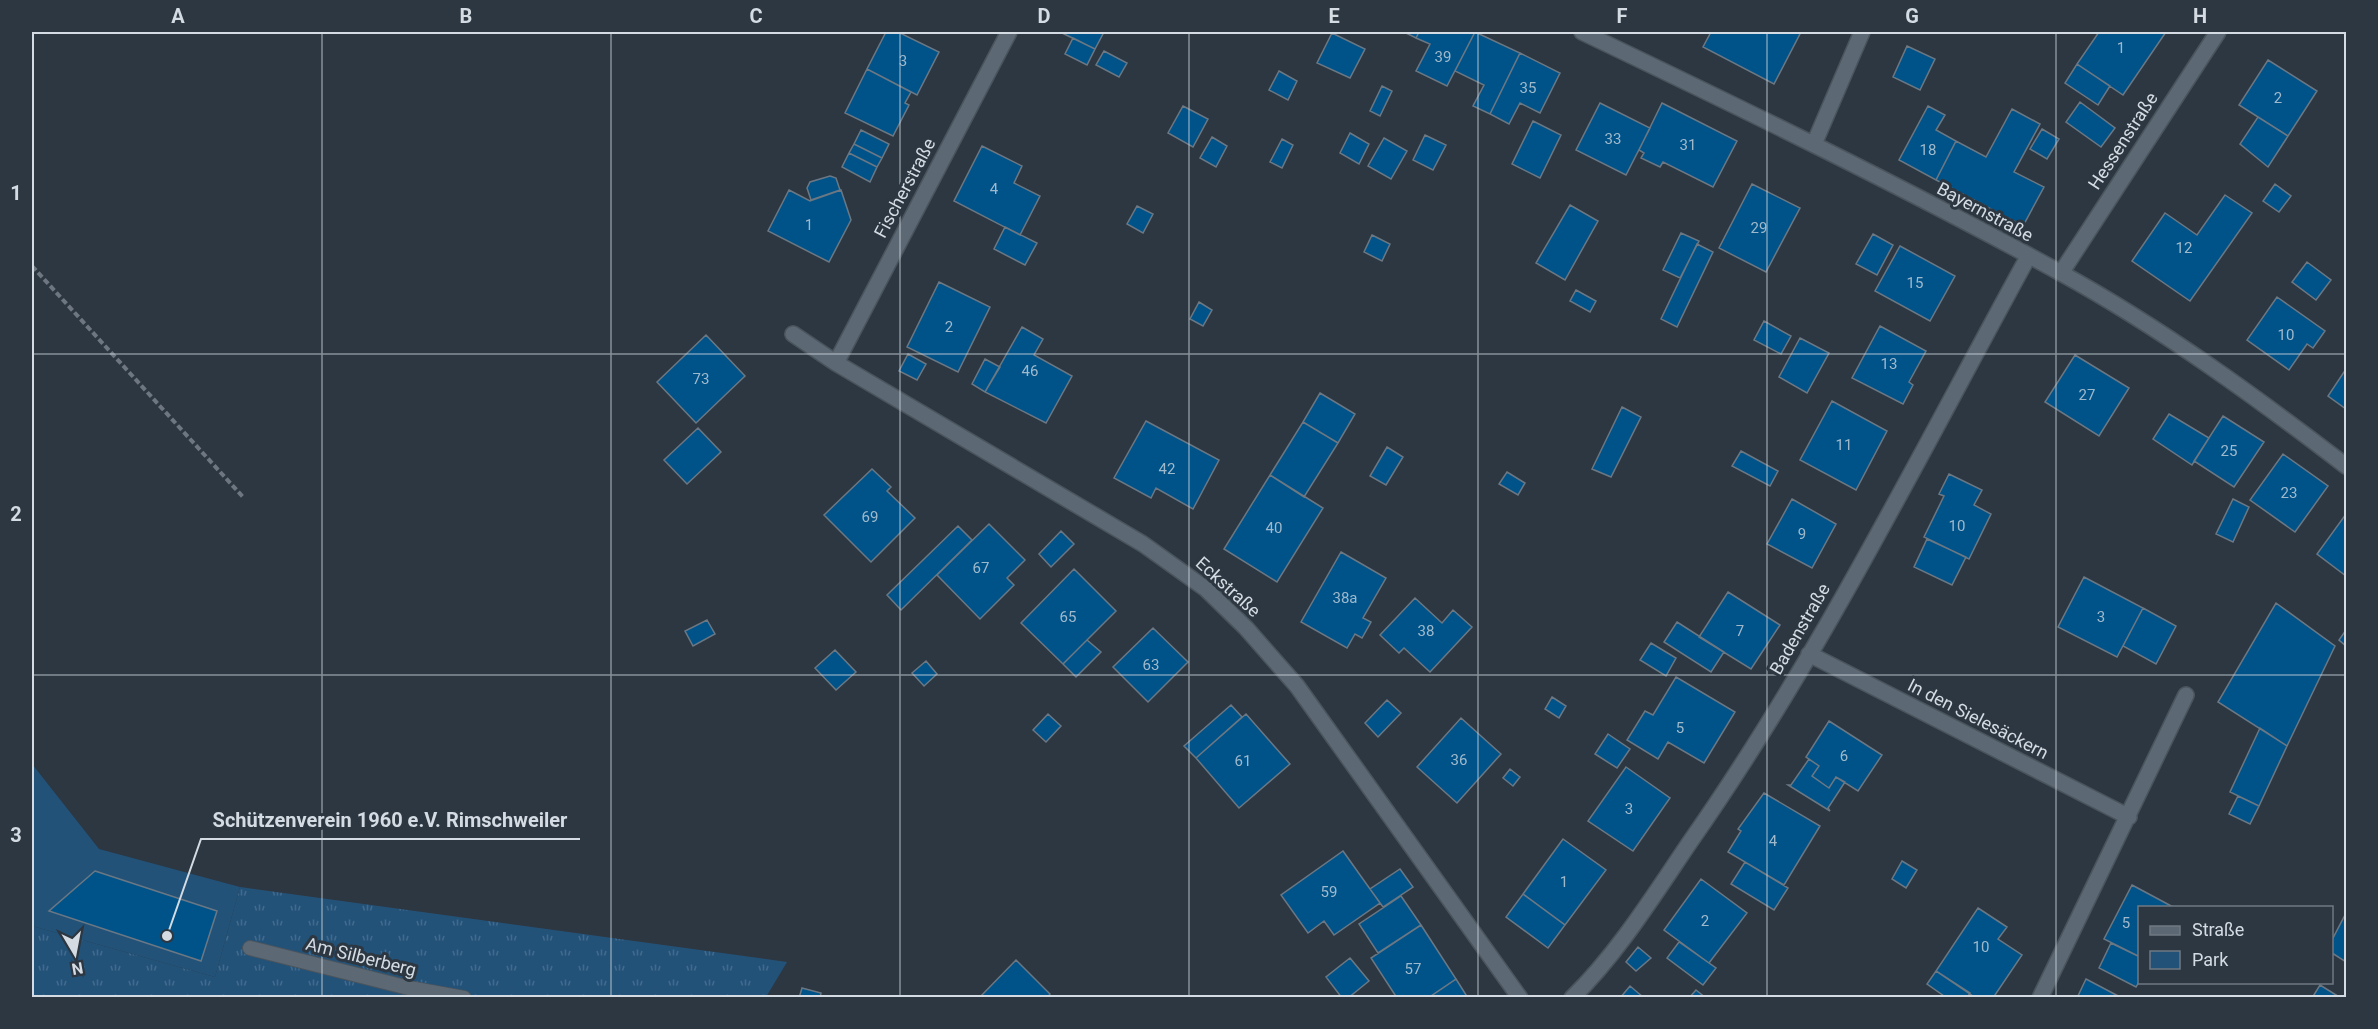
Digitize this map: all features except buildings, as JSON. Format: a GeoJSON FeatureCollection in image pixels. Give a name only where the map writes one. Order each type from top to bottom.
{"type":"FeatureCollection","features":[{"type":"Feature","properties":{"kind":"street","name":"Fischerstraße"},"geometry":{"type":"LineString","coordinates":[[836,363],[1009,32]]}},
{"type":"Feature","properties":{"kind":"street","name":"Bayernstraße"},"geometry":{"type":"LineString","coordinates":[[1582,32],[1814,144],[2061,273],[2194,354],[2346,466]]}},
{"type":"Feature","properties":{"kind":"street"},"geometry":{"type":"LineString","coordinates":[[1814,144],[1862,32]]}},
{"type":"Feature","properties":{"kind":"street","name":"Hessenstraße"},"geometry":{"type":"LineString","coordinates":[[2061,273],[2218,32]]}},
{"type":"Feature","properties":{"kind":"street","name":"Badenstraße"},"geometry":{"type":"LineString","coordinates":[[1572,998],[1587,983],[1657,890],[1737,775],[1809,654],[2028,257]]}},
{"type":"Feature","properties":{"kind":"street","name":"Eckstraße"},"geometry":{"type":"LineString","coordinates":[[793,334],[836,363],[1143,544],[1206,589],[1246,628],[1297,686],[1520,998]]}},
{"type":"Feature","properties":{"kind":"street","name":"In den Sielesäckern"},"geometry":{"type":"LineString","coordinates":[[1809,654],[2129,817]]}},
{"type":"Feature","properties":{"kind":"street"},"geometry":{"type":"LineString","coordinates":[[2040,998],[2186,695]]}},
{"type":"Feature","properties":{"kind":"lane","name":"Am Silberberg"},"geometry":{"type":"LineString","coordinates":[[250,948],[409,988],[464,998]]}},
{"type":"Feature","properties":{"kind":"path"},"geometry":{"type":"LineString","coordinates":[[32,266],[243,497]]}},
{"type":"Feature","properties":{"kind":"green space"},"geometry":{"type":"Polygon","coordinates":[[[32,764],[99,849],[240,887],[215,977],[32,926],[32,764]]]}},
{"type":"Feature","properties":{"kind":"green space"},"geometry":{"type":"Polygon","coordinates":[[[240,887],[787,962],[766,997],[32,998],[32,926],[215,977],[240,887]]]}},
{"type":"Feature","properties":{"kind":"place","name":"Schützenverein 1960 e.V. Rimschweiler"},"geometry":{"type":"Point","coordinates":[167,936]}}]}
